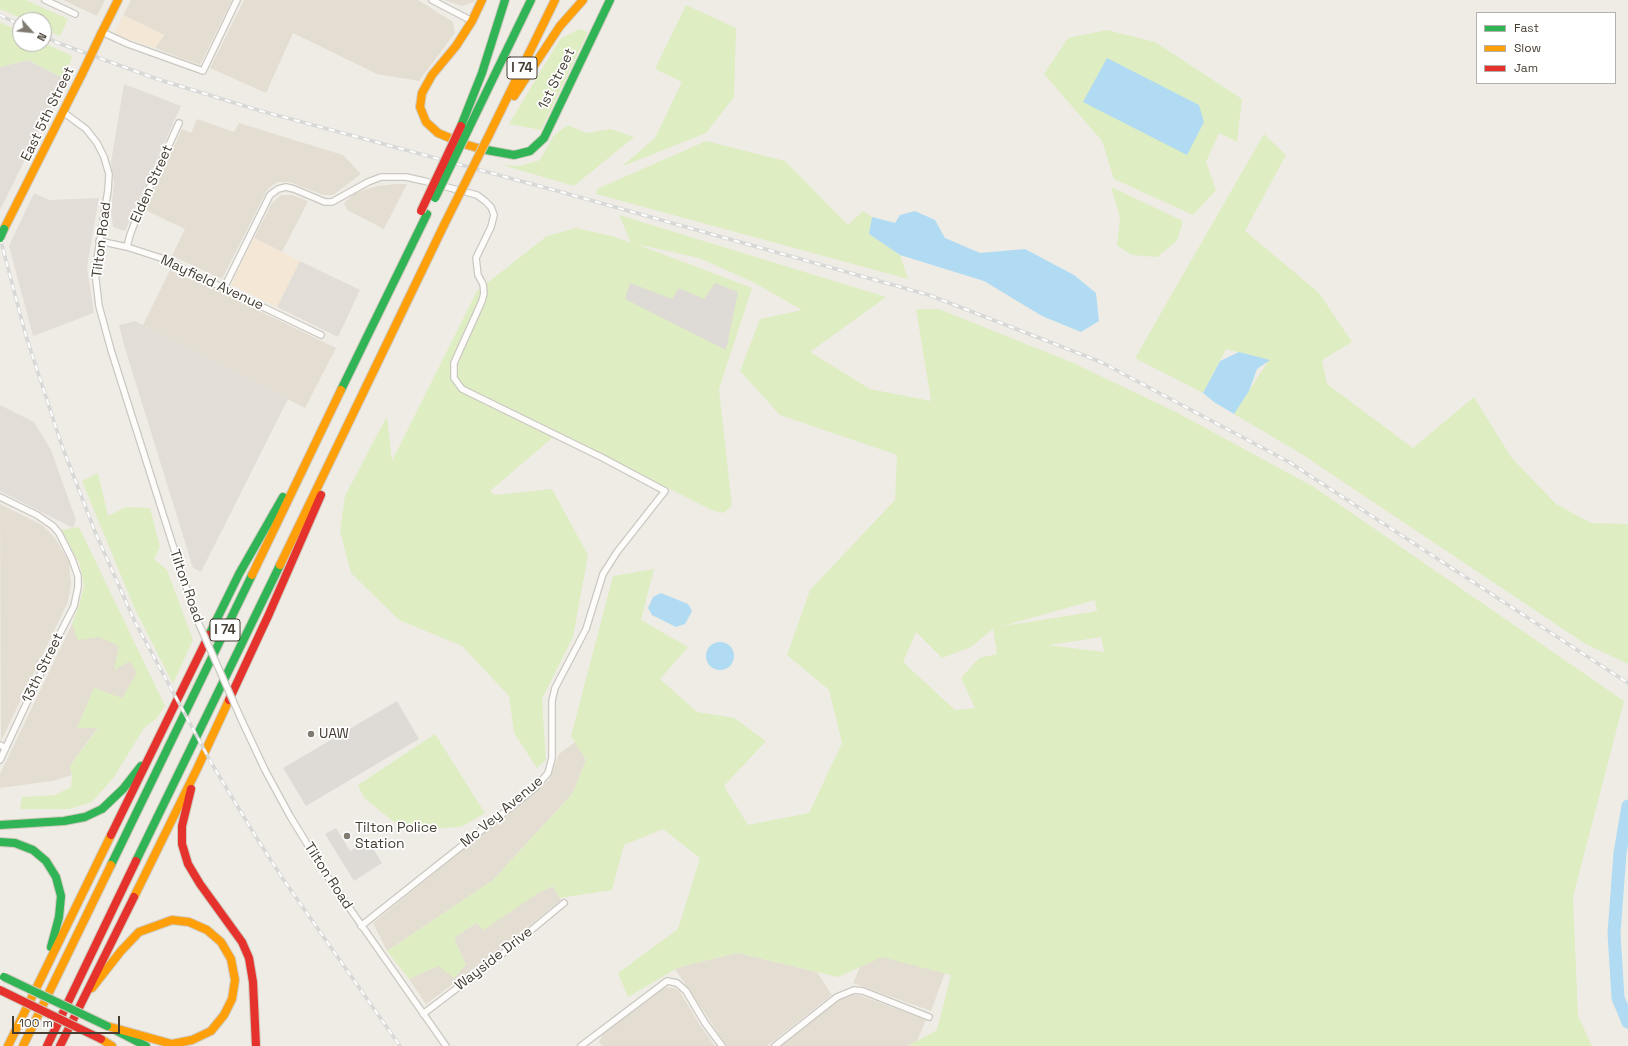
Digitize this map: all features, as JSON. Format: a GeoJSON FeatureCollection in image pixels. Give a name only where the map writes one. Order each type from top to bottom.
{"type":"FeatureCollection","features":[{"type":"Feature","properties":{"kind":"main road","name":"East 5th Street"},"geometry":{"type":"LineString","coordinates":[[0,238],[55,130],[118,0]]}},
{"type":"Feature","properties":{"kind":"main road"},"geometry":{"type":"LineString","coordinates":[[472,21],[482,0]]}},
{"type":"Feature","properties":{"kind":"main road"},"geometry":{"type":"LineString","coordinates":[[464,128],[506,0]]}},
{"type":"Feature","properties":{"kind":"main road","name":"I 74"},"geometry":{"type":"LineString","coordinates":[[23,1046],[381,306],[464,128],[531,0]]}},
{"type":"Feature","properties":{"kind":"main road","name":"I 74"},"geometry":{"type":"LineString","coordinates":[[48,1046],[444,225],[555,0]]}},
{"type":"Feature","properties":{"kind":"main road"},"geometry":{"type":"LineString","coordinates":[[496,122],[525,81],[560,26],[583,0]]}},
{"type":"Feature","properties":{"kind":"main road","name":"1st Street"},"geometry":{"type":"LineString","coordinates":[[472,21],[456,46],[432,75],[422,92],[420,107],[426,122],[438,133],[464,144],[489,151],[514,155],[530,151],[544,138],[610,0]]}},
{"type":"Feature","properties":{"kind":"main road"},"geometry":{"type":"LineString","coordinates":[[62,1046],[80,1003],[196,769],[269,614],[378,363]]}},
{"type":"Feature","properties":{"kind":"main road"},"geometry":{"type":"LineString","coordinates":[[8,1046],[239,574],[314,445]]}},
{"type":"Feature","properties":{"kind":"main road"},"geometry":{"type":"LineString","coordinates":[[0,825],[64,821],[85,817],[102,809],[123,789],[144,762],[160,736]]}},
{"type":"Feature","properties":{"kind":"main road"},"geometry":{"type":"LineString","coordinates":[[196,769],[182,826],[182,844],[188,864],[200,884],[242,942],[249,958],[253,982],[256,1046]]}},
{"type":"Feature","properties":{"kind":"main road"},"geometry":{"type":"LineString","coordinates":[[0,842],[15,843],[33,850],[46,861],[56,877],[61,896],[59,918],[45,969]]}},
{"type":"Feature","properties":{"kind":"main road"},"geometry":{"type":"LineString","coordinates":[[80,1003],[121,951],[139,932],[172,920],[189,922],[207,930],[221,942],[231,960],[235,980],[232,1000],[224,1015],[212,1031],[192,1040],[172,1044],[107,1026]]}},
{"type":"Feature","properties":{"kind":"main road"},"geometry":{"type":"LineString","coordinates":[[2,976],[146,1046]]}},
{"type":"Feature","properties":{"kind":"main road"},"geometry":{"type":"LineString","coordinates":[[0,990],[101,1039],[119,1046]]}},
{"type":"Feature","properties":{"kind":"main road"},"geometry":{"type":"LineString","coordinates":[[2,1046],[20,1020]]}},
{"type":"Feature","properties":{"kind":"main road"},"geometry":{"type":"LineString","coordinates":[[101,1039],[112,1046]]}},
{"type":"Feature","properties":{"kind":"street"},"geometry":{"type":"LineString","coordinates":[[45,0],[75,14]]}},
{"type":"Feature","properties":{"kind":"street"},"geometry":{"type":"LineString","coordinates":[[102,33],[203,71],[237,0]]}},
{"type":"Feature","properties":{"kind":"street"},"geometry":{"type":"LineString","coordinates":[[432,0],[472,21]]}},
{"type":"Feature","properties":{"kind":"street","name":"Tilton Road"},"geometry":{"type":"LineString","coordinates":[[63,112],[86,129],[97,143],[104,157],[109,174],[108,190],[95,272],[99,306],[111,350],[195,615],[265,770],[290,816],[361,926],[446,1046]]}},
{"type":"Feature","properties":{"kind":"street","name":"Elden Street"},"geometry":{"type":"LineString","coordinates":[[127,247],[142,204],[179,123]]}},
{"type":"Feature","properties":{"kind":"street","name":"Mc Vey Avenue"},"geometry":{"type":"LineString","coordinates":[[224,288],[270,195],[278,189],[286,187],[325,202],[332,202],[339,199],[354,188],[381,177],[406,178],[424,181],[477,195],[491,207],[494,215],[491,227],[476,258],[476,266],[483,284],[484,293],[482,301],[454,363],[454,378],[462,390],[601,457],[665,491],[617,552],[603,574],[586,629],[555,688],[552,701],[552,758],[548,772],[536,787],[361,926]]}},
{"type":"Feature","properties":{"kind":"street","name":"Mayfield Avenue"},"geometry":{"type":"LineString","coordinates":[[99,241],[127,247],[161,258],[321,335]]}},
{"type":"Feature","properties":{"kind":"street","name":"13th Street"},"geometry":{"type":"LineString","coordinates":[[0,497],[37,515],[53,526],[59,533],[72,559],[78,576],[78,587],[74,606],[3,747],[0,760]]}},
{"type":"Feature","properties":{"kind":"street","name":"Wayside Drive"},"geometry":{"type":"LineString","coordinates":[[423,1014],[506,951],[564,904]]}},
{"type":"Feature","properties":{"kind":"street"},"geometry":{"type":"LineString","coordinates":[[581,1046],[667,981],[677,984],[686,991],[705,1023],[722,1046]]}},
{"type":"Feature","properties":{"kind":"street"},"geometry":{"type":"LineString","coordinates":[[775,1046],[837,997],[850,991],[863,991],[929,1017]]}},
{"type":"Feature","properties":{"kind":"shaded area"},"geometry":{"type":"Polygon","coordinates":[[[63,0],[105,0],[97,16],[63,0]]]}},
{"type":"Feature","properties":{"kind":"shaded area"},"geometry":{"type":"Polygon","coordinates":[[[131,0],[232,0],[200,65],[155,48],[164,35],[123,15],[131,0]]]}},
{"type":"Feature","properties":{"kind":"shaded area"},"geometry":{"type":"Polygon","coordinates":[[[244,0],[418,0],[453,22],[455,33],[419,81],[377,74],[293,33],[266,93],[210,68],[244,0]]]}},
{"type":"Feature","properties":{"kind":"shaded area"},"geometry":{"type":"Polygon","coordinates":[[[444,0],[475,0],[474,2],[462,6],[444,0]]]}},
{"type":"Feature","properties":{"kind":"shaded area"},"geometry":{"type":"Polygon","coordinates":[[[123,15],[164,35],[155,48],[114,34],[123,15]]]}},
{"type":"Feature","properties":{"kind":"shaded area"},"geometry":{"type":"Polygon","coordinates":[[[28,60],[65,79],[0,210],[0,67],[28,60]]]}},
{"type":"Feature","properties":{"kind":"shaded area"},"geometry":{"type":"Polygon","coordinates":[[[124,84],[181,106],[125,231],[113,227],[111,211],[114,183],[111,162],[124,84]]]}},
{"type":"Feature","properties":{"kind":"shaded area"},"geometry":{"type":"Polygon","coordinates":[[[197,119],[234,132],[239,123],[343,155],[361,174],[333,195],[323,195],[290,182],[277,182],[267,190],[222,279],[172,256],[185,229],[145,210],[182,129],[191,133],[197,119]]]}},
{"type":"Feature","properties":{"kind":"shaded area"},"geometry":{"type":"Polygon","coordinates":[[[407,184],[384,229],[347,210],[344,203],[355,193],[377,186],[407,184]]]}},
{"type":"Feature","properties":{"kind":"shaded area"},"geometry":{"type":"Polygon","coordinates":[[[34,193],[49,200],[99,198],[87,267],[94,313],[33,336],[9,246],[34,193]]]}},
{"type":"Feature","properties":{"kind":"shaded area"},"geometry":{"type":"Polygon","coordinates":[[[281,195],[292,195],[308,201],[282,252],[254,238],[272,203],[281,195]]]}},
{"type":"Feature","properties":{"kind":"shaded area"},"geometry":{"type":"Polygon","coordinates":[[[254,238],[300,261],[277,307],[231,285],[254,238]]]}},
{"type":"Feature","properties":{"kind":"shaded area"},"geometry":{"type":"Polygon","coordinates":[[[300,261],[360,290],[338,337],[277,307],[300,261]]]}},
{"type":"Feature","properties":{"kind":"shaded area"},"geometry":{"type":"Polygon","coordinates":[[[171,268],[336,348],[305,408],[143,325],[171,268]]]}},
{"type":"Feature","properties":{"kind":"shaded area"},"geometry":{"type":"Polygon","coordinates":[[[630,283],[672,299],[679,288],[704,299],[715,283],[738,292],[726,350],[625,299],[630,283]]]}},
{"type":"Feature","properties":{"kind":"shaded area"},"geometry":{"type":"Polygon","coordinates":[[[135,321],[288,399],[201,572],[193,568],[124,345],[119,325],[135,321]]]}},
{"type":"Feature","properties":{"kind":"shaded area"},"geometry":{"type":"Polygon","coordinates":[[[0,405],[34,422],[51,450],[76,520],[73,528],[0,491],[0,405]]]}},
{"type":"Feature","properties":{"kind":"shaded area"},"geometry":{"type":"Polygon","coordinates":[[[0,504],[42,525],[55,538],[69,562],[71,584],[68,602],[1,741],[0,504]]]}},
{"type":"Feature","properties":{"kind":"shaded area"},"geometry":{"type":"Polygon","coordinates":[[[72,624],[124,648],[137,673],[122,699],[94,688],[78,727],[98,727],[70,766],[72,775],[52,781],[0,788],[0,774],[72,624]]]}},
{"type":"Feature","properties":{"kind":"shaded area"},"geometry":{"type":"Polygon","coordinates":[[[397,701],[419,739],[306,806],[283,768],[397,701]]]}},
{"type":"Feature","properties":{"kind":"shaded area"},"geometry":{"type":"Polygon","coordinates":[[[575,742],[586,760],[573,793],[493,880],[387,951],[373,923],[549,780],[559,754],[575,742]]]}},
{"type":"Feature","properties":{"kind":"shaded area"},"geometry":{"type":"Polygon","coordinates":[[[336,828],[350,851],[368,840],[382,863],[354,881],[325,834],[336,828]]]}},
{"type":"Feature","properties":{"kind":"shaded area"},"geometry":{"type":"Polygon","coordinates":[[[553,886],[561,900],[507,944],[426,1004],[409,979],[438,966],[466,965],[454,938],[476,923],[553,886]]]}},
{"type":"Feature","properties":{"kind":"shaded area"},"geometry":{"type":"Polygon","coordinates":[[[738,953],[817,972],[832,995],[767,1046],[727,1046],[675,969],[738,953]]]}},
{"type":"Feature","properties":{"kind":"shaded area"},"geometry":{"type":"Polygon","coordinates":[[[882,956],[945,973],[931,1011],[853,983],[860,967],[882,956]]]}},
{"type":"Feature","properties":{"kind":"shaded area"},"geometry":{"type":"Polygon","coordinates":[[[665,987],[674,988],[680,992],[715,1046],[602,1046],[599,1042],[603,1034],[665,987]]]}},
{"type":"Feature","properties":{"kind":"shaded area"},"geometry":{"type":"Polygon","coordinates":[[[859,995],[926,1020],[917,1041],[908,1046],[780,1046],[843,997],[859,995]]]}},
{"type":"Feature","properties":{"kind":"green space"},"geometry":{"type":"Polygon","coordinates":[[[0,0],[26,0],[68,19],[60,36],[52,32],[52,12],[12,12],[12,14],[0,9],[0,0]]]}},
{"type":"Feature","properties":{"kind":"green space"},"geometry":{"type":"Polygon","coordinates":[[[686,5],[736,28],[734,97],[706,133],[621,167],[655,138],[682,82],[655,69],[686,5]]]}},
{"type":"Feature","properties":{"kind":"green space"},"geometry":{"type":"Polygon","coordinates":[[[0,22],[12,28],[12,52],[52,52],[52,47],[72,56],[65,79],[28,60],[0,67],[0,22]]]}},
{"type":"Feature","properties":{"kind":"green space"},"geometry":{"type":"Polygon","coordinates":[[[579,29],[588,32],[541,130],[509,124],[560,39],[579,29]]]}},
{"type":"Feature","properties":{"kind":"green space"},"geometry":{"type":"Polygon","coordinates":[[[1107,30],[1155,42],[1242,99],[1237,142],[1219,133],[1206,162],[1216,190],[1193,215],[1114,179],[1102,141],[1044,74],[1068,38],[1107,30]]]}},
{"type":"Feature","properties":{"kind":"green space"},"geometry":{"type":"Polygon","coordinates":[[[568,125],[586,133],[611,129],[634,137],[574,186],[502,165],[520,166],[540,160],[554,135],[568,125]]]}},
{"type":"Feature","properties":{"kind":"green space"},"geometry":{"type":"Polygon","coordinates":[[[1264,134],[1286,155],[1245,231],[1319,293],[1352,342],[1322,360],[1327,384],[1413,448],[1474,397],[1511,457],[1556,504],[1591,523],[1628,524],[1628,664],[1584,643],[1300,453],[1234,414],[1269,360],[1226,349],[1203,393],[1135,358],[1264,134]]]}},
{"type":"Feature","properties":{"kind":"green space"},"geometry":{"type":"Polygon","coordinates":[[[706,141],[785,161],[848,225],[863,211],[872,217],[869,234],[900,255],[908,279],[596,194],[597,189],[706,141]]]}},
{"type":"Feature","properties":{"kind":"green space"},"geometry":{"type":"Polygon","coordinates":[[[1111,187],[1183,221],[1177,241],[1157,257],[1132,255],[1117,246],[1120,217],[1111,187]]]}},
{"type":"Feature","properties":{"kind":"green space"},"geometry":{"type":"Polygon","coordinates":[[[619,215],[886,297],[810,352],[870,389],[931,401],[916,309],[939,309],[1071,362],[1176,412],[1314,487],[1624,701],[1573,897],[1578,1016],[1592,1046],[908,1046],[937,1030],[951,975],[882,957],[838,977],[738,953],[679,967],[628,997],[618,973],[678,929],[700,858],[663,829],[624,845],[612,890],[560,898],[553,886],[538,893],[484,930],[476,923],[454,938],[466,965],[454,978],[438,966],[409,979],[387,951],[493,880],[573,793],[586,760],[571,736],[613,576],[654,569],[641,620],[688,647],[660,679],[697,712],[734,718],[766,741],[724,786],[748,825],[809,813],[842,743],[829,690],[787,655],[810,590],[895,500],[897,455],[780,415],[740,371],[760,319],[802,310],[753,282],[699,258],[636,244],[752,288],[719,389],[732,506],[723,513],[711,510],[559,432],[490,491],[495,495],[552,489],[588,555],[573,637],[542,699],[546,760],[537,768],[514,733],[509,696],[462,646],[399,620],[351,573],[340,531],[345,496],[387,416],[392,461],[477,291],[547,236],[576,228],[615,237],[631,243],[619,215]],[[1095,600],[1000,627],[1097,611],[1095,600]],[[993,629],[971,647],[942,658],[916,632],[903,662],[955,710],[975,708],[961,678],[979,658],[997,654],[993,629]],[[1101,637],[1049,645],[1104,652],[1101,637]]]}},
{"type":"Feature","properties":{"kind":"green space"},"geometry":{"type":"Polygon","coordinates":[[[98,473],[108,516],[126,507],[150,508],[160,547],[154,559],[167,570],[193,640],[173,684],[134,607],[82,481],[98,473]]]}},
{"type":"Feature","properties":{"kind":"green space"},"geometry":{"type":"Polygon","coordinates":[[[79,527],[165,706],[157,718],[144,728],[114,777],[92,802],[69,809],[20,809],[22,797],[55,795],[71,787],[72,775],[70,766],[98,728],[77,728],[94,688],[122,698],[137,673],[130,661],[114,670],[119,646],[99,637],[78,640],[72,624],[84,586],[80,565],[62,530],[79,527]]]}},
{"type":"Feature","properties":{"kind":"green space"},"geometry":{"type":"Polygon","coordinates":[[[435,734],[485,813],[461,827],[428,829],[394,822],[364,798],[358,785],[435,734]]]}},
{"type":"Feature","properties":{"kind":"water"},"geometry":{"type":"Polygon","coordinates":[[[1107,58],[1199,105],[1204,122],[1187,155],[1083,102],[1107,58]]]}},
{"type":"Feature","properties":{"kind":"water"},"geometry":{"type":"Polygon","coordinates":[[[915,211],[935,220],[945,238],[980,253],[1025,249],[1074,275],[1096,293],[1099,321],[1081,332],[1042,316],[984,281],[900,255],[869,234],[872,217],[895,223],[900,215],[915,211]]]}},
{"type":"Feature","properties":{"kind":"water"},"geometry":{"type":"Polygon","coordinates":[[[1239,352],[1270,360],[1257,369],[1249,391],[1234,414],[1214,402],[1203,393],[1220,361],[1239,352]]]}},
{"type":"Feature","properties":{"kind":"water"},"geometry":{"type":"Polygon","coordinates":[[[661,593],[688,604],[692,611],[685,624],[676,627],[652,615],[648,608],[653,597],[661,593]]]}},
{"type":"Feature","properties":{"kind":"water"},"geometry":{"type":"Polygon","coordinates":[[[720,642],[730,646],[734,656],[730,666],[720,670],[710,666],[706,656],[710,646],[720,642]]]}},
{"type":"Feature","properties":{"kind":"waterway"},"geometry":{"type":"LineString","coordinates":[[1628,806],[1620,853],[1614,933],[1618,998],[1628,1022]]}},
{"type":"Feature","properties":{"kind":"railway"},"geometry":{"type":"LineString","coordinates":[[0,15],[12,21]]}},
{"type":"Feature","properties":{"kind":"railway"},"geometry":{"type":"LineString","coordinates":[[52,40],[157,79],[261,111],[554,190],[929,295],[1101,362],[1289,462],[1628,683]]}},
{"type":"Feature","properties":{"kind":"railway"},"geometry":{"type":"LineString","coordinates":[[0,238],[26,336],[62,446],[96,534],[135,622],[212,764],[256,837],[283,879],[400,1046]]}},
{"type":"Feature","properties":{"kind":"traffic: fast"},"geometry":{"type":"LineString","coordinates":[[461,126],[482,73],[505,0]]}},
{"type":"Feature","properties":{"kind":"traffic: fast"},"geometry":{"type":"LineString","coordinates":[[468,130],[531,0]]}},
{"type":"Feature","properties":{"kind":"traffic: fast"},"geometry":{"type":"LineString","coordinates":[[481,149],[514,155],[530,151],[544,138],[610,0]]}},
{"type":"Feature","properties":{"kind":"traffic: fast"},"geometry":{"type":"LineString","coordinates":[[435,198],[468,130]]}},
{"type":"Feature","properties":{"kind":"traffic: fast"},"geometry":{"type":"LineString","coordinates":[[341,390],[427,214]]}},
{"type":"Feature","properties":{"kind":"traffic: fast"},"geometry":{"type":"LineString","coordinates":[[0,238],[4,229]]}},
{"type":"Feature","properties":{"kind":"traffic: fast"},"geometry":{"type":"LineString","coordinates":[[209,635],[239,574],[283,497]]}},
{"type":"Feature","properties":{"kind":"traffic: fast"},"geometry":{"type":"LineString","coordinates":[[136,861],[280,565]]}},
{"type":"Feature","properties":{"kind":"traffic: fast"},"geometry":{"type":"LineString","coordinates":[[111,865],[252,575]]}},
{"type":"Feature","properties":{"kind":"traffic: fast"},"geometry":{"type":"LineString","coordinates":[[0,825],[64,821],[85,817],[102,809],[123,789],[141,766]]}},
{"type":"Feature","properties":{"kind":"traffic: fast"},"geometry":{"type":"LineString","coordinates":[[0,842],[15,843],[33,850],[46,861],[56,877],[61,896],[59,917],[51,947]]}},
{"type":"Feature","properties":{"kind":"traffic: fast"},"geometry":{"type":"LineString","coordinates":[[4,977],[107,1026]]}},
{"type":"Feature","properties":{"kind":"traffic: fast"},"geometry":{"type":"LineString","coordinates":[[117,1031],[146,1046]]}},
{"type":"Feature","properties":{"kind":"traffic: slow"},"geometry":{"type":"LineString","coordinates":[[101,34],[118,0]]}},
{"type":"Feature","properties":{"kind":"traffic: slow"},"geometry":{"type":"LineString","coordinates":[[481,149],[464,144],[438,133],[426,122],[420,107],[422,93],[432,75],[456,46],[472,21],[482,0]]}},
{"type":"Feature","properties":{"kind":"traffic: slow"},"geometry":{"type":"LineString","coordinates":[[489,135],[555,0]]}},
{"type":"Feature","properties":{"kind":"traffic: slow"},"geometry":{"type":"LineString","coordinates":[[514,96],[560,26],[583,0]]}},
{"type":"Feature","properties":{"kind":"traffic: slow"},"geometry":{"type":"LineString","coordinates":[[82,74],[101,34]]}},
{"type":"Feature","properties":{"kind":"traffic: slow"},"geometry":{"type":"LineString","coordinates":[[4,229],[82,74]]}},
{"type":"Feature","properties":{"kind":"traffic: slow"},"geometry":{"type":"LineString","coordinates":[[444,225],[489,135]]}},
{"type":"Feature","properties":{"kind":"traffic: slow"},"geometry":{"type":"LineString","coordinates":[[280,565],[444,225]]}},
{"type":"Feature","properties":{"kind":"traffic: slow"},"geometry":{"type":"LineString","coordinates":[[252,575],[341,390]]}},
{"type":"Feature","properties":{"kind":"traffic: slow"},"geometry":{"type":"LineString","coordinates":[[134,897],[229,700]]}},
{"type":"Feature","properties":{"kind":"traffic: slow"},"geometry":{"type":"LineString","coordinates":[[8,1046],[111,835]]}},
{"type":"Feature","properties":{"kind":"traffic: slow"},"geometry":{"type":"LineString","coordinates":[[23,1046],[111,865]]}},
{"type":"Feature","properties":{"kind":"traffic: slow"},"geometry":{"type":"LineString","coordinates":[[92,988],[121,951],[139,932],[172,920],[189,922],[207,930],[221,942],[231,959],[235,980],[232,999],[224,1015],[211,1031],[192,1040],[172,1044],[107,1026]]}},
{"type":"Feature","properties":{"kind":"traffic: slow"},"geometry":{"type":"LineString","coordinates":[[101,1039],[112,1046]]}},
{"type":"Feature","properties":{"kind":"traffic: jam"},"geometry":{"type":"LineString","coordinates":[[421,211],[461,126]]}},
{"type":"Feature","properties":{"kind":"traffic: jam"},"geometry":{"type":"LineString","coordinates":[[229,700],[269,614],[321,495]]}},
{"type":"Feature","properties":{"kind":"traffic: jam"},"geometry":{"type":"LineString","coordinates":[[111,835],[209,635]]}},
{"type":"Feature","properties":{"kind":"traffic: jam"},"geometry":{"type":"LineString","coordinates":[[191,789],[182,826],[182,844],[188,864],[200,884],[242,942],[249,958],[253,982],[256,1046]]}},
{"type":"Feature","properties":{"kind":"traffic: jam"},"geometry":{"type":"LineString","coordinates":[[47,1046],[136,861]]}},
{"type":"Feature","properties":{"kind":"traffic: jam"},"geometry":{"type":"LineString","coordinates":[[60,1046],[134,897]]}},
{"type":"Feature","properties":{"kind":"traffic: jam"},"geometry":{"type":"LineString","coordinates":[[0,990],[101,1039]]}},
{"type":"Feature","properties":{"kind":"place","name":"UAW"},"geometry":{"type":"Point","coordinates":[311,734]}},
{"type":"Feature","properties":{"kind":"place","name":"Tilton Police Station"},"geometry":{"type":"Point","coordinates":[347,836]}}]}
